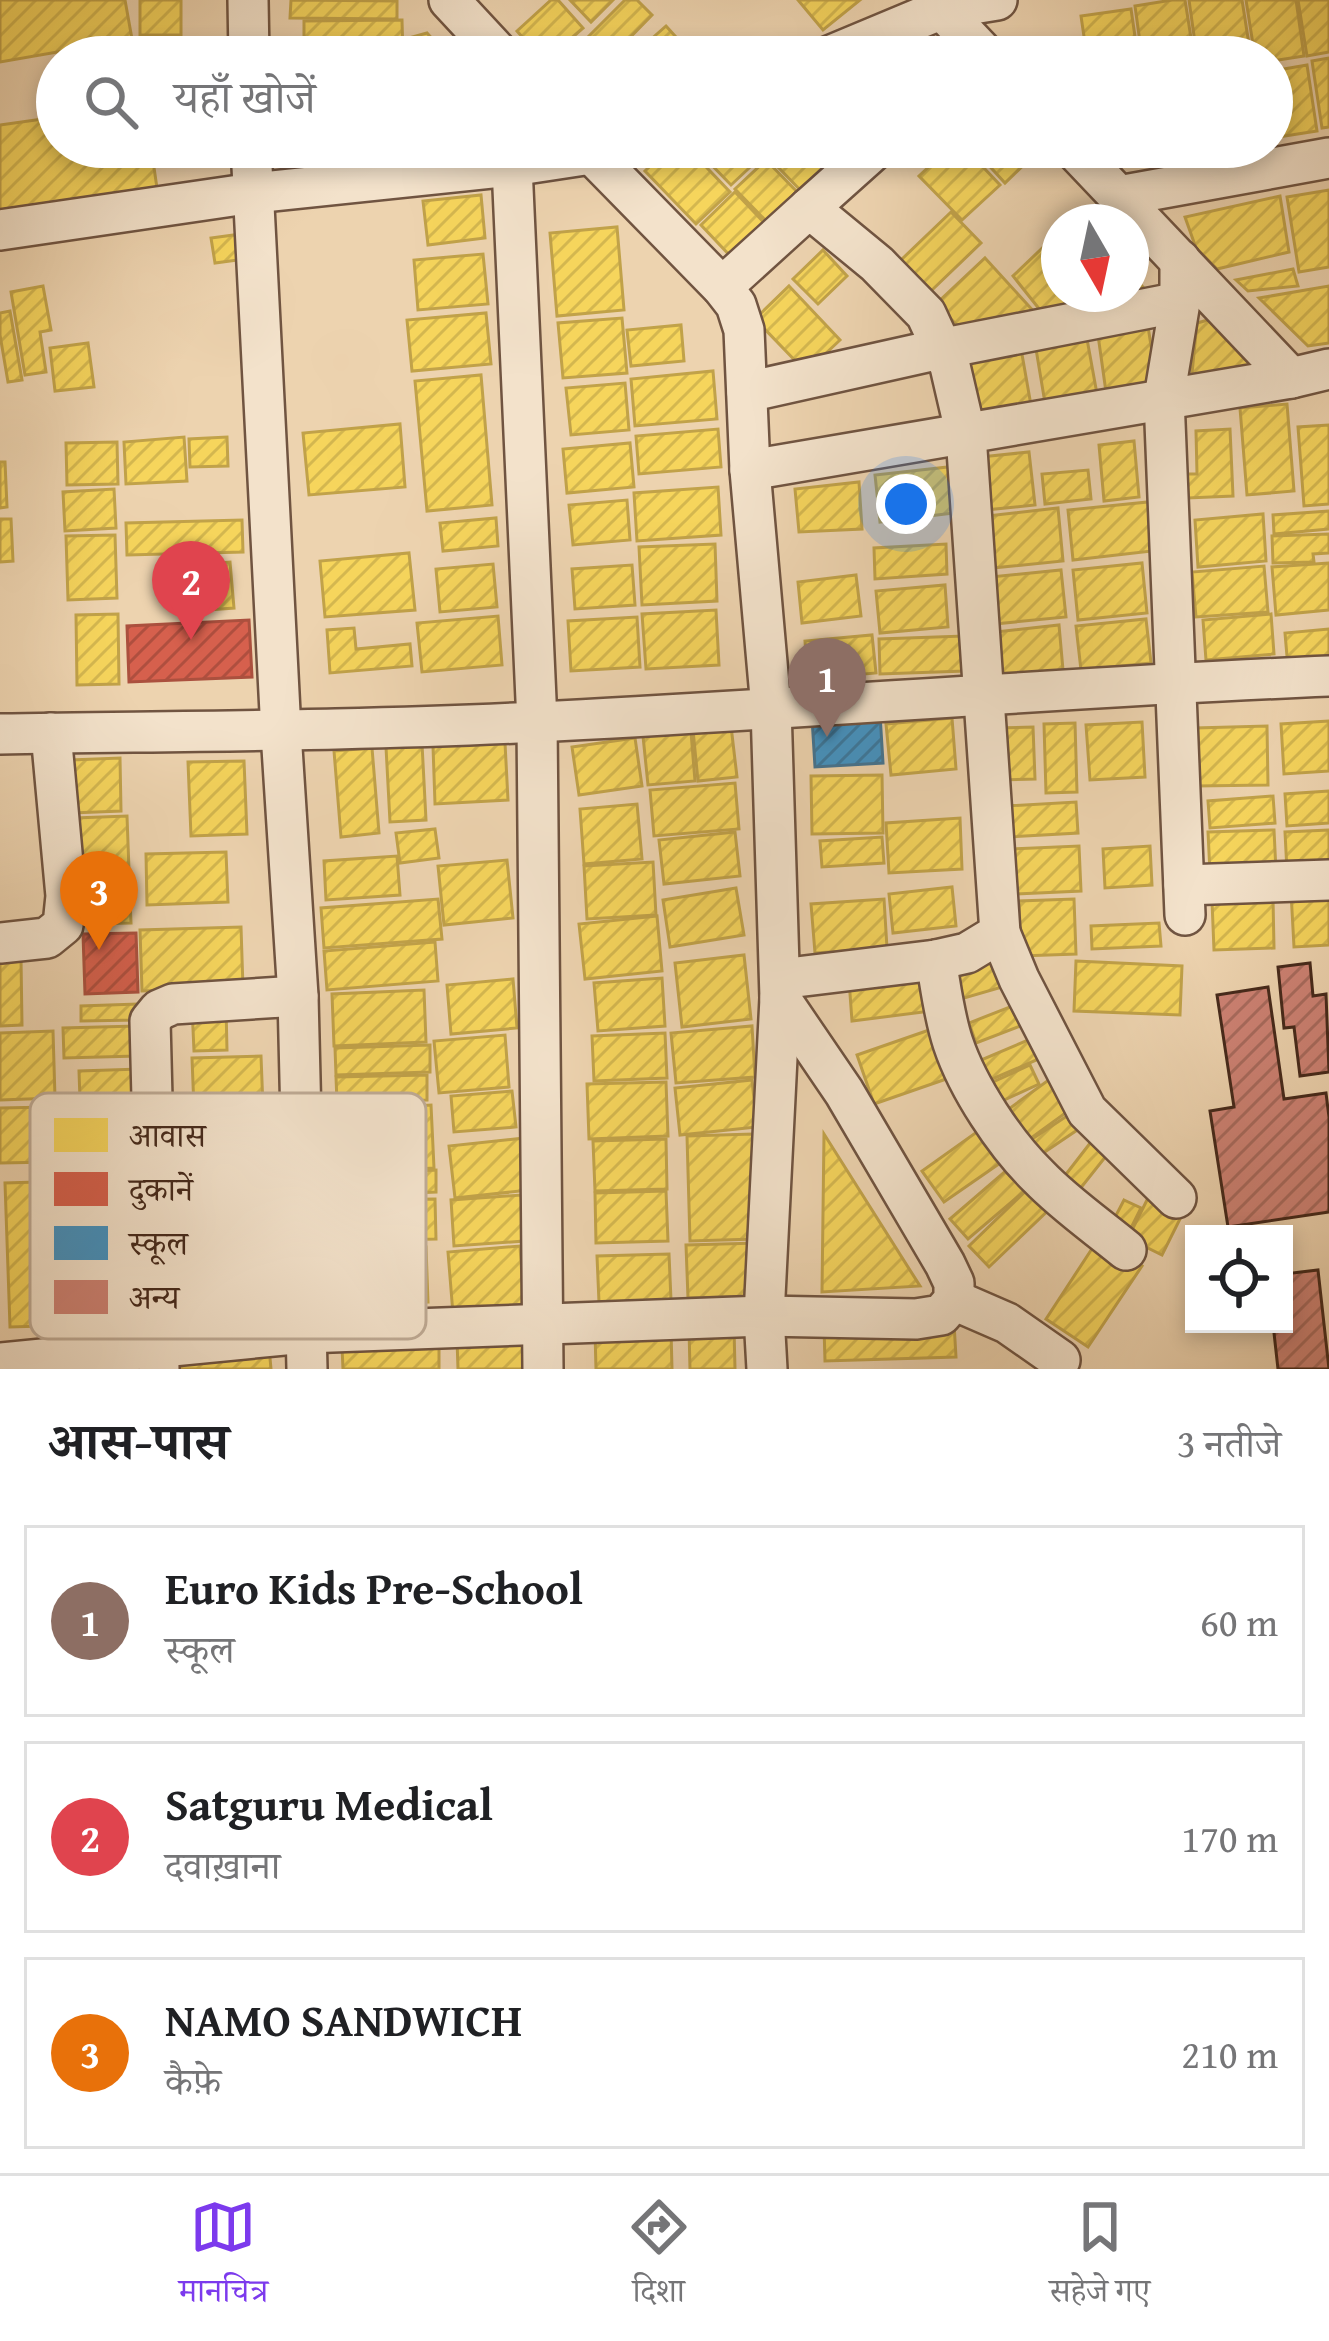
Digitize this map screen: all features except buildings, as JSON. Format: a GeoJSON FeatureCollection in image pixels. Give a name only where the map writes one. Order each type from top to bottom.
{"type":"FeatureCollection","features":[{"type":"Feature","properties":{"kind":"street"},"geometry":{"type":"LineString","coordinates":[[248,0],[249,36]]}},
{"type":"Feature","properties":{"kind":"street"},"geometry":{"type":"LineString","coordinates":[[871,36],[938,5],[997,0]]}},
{"type":"Feature","properties":{"kind":"street"},"geometry":{"type":"LineString","coordinates":[[451,1],[483,36]]}},
{"type":"Feature","properties":{"kind":"street"},"geometry":{"type":"LineString","coordinates":[[938,5],[967,36]]}},
{"type":"Feature","properties":{"kind":"street"},"geometry":{"type":"LineString","coordinates":[[1293,164],[1329,158]]}},
{"type":"Feature","properties":{"kind":"street"},"geometry":{"type":"LineString","coordinates":[[252,168],[300,1093]]}},
{"type":"Feature","properties":{"kind":"street"},"geometry":{"type":"LineString","coordinates":[[0,230],[253,193],[493,168]]}},
{"type":"Feature","properties":{"kind":"street"},"geometry":{"type":"LineString","coordinates":[[512,168],[537,722],[543,1369]]}},
{"type":"Feature","properties":{"kind":"street"},"geometry":{"type":"LineString","coordinates":[[612,168],[722,287],[736,305],[745,330],[750,470],[771,708],[780,989],[764,1316],[766,1369]]}},
{"type":"Feature","properties":{"kind":"street"},"geometry":{"type":"LineString","coordinates":[[722,287],[854,168]]}},
{"type":"Feature","properties":{"kind":"street"},"geometry":{"type":"LineString","coordinates":[[1092,168],[1180,260],[1310,374]]}},
{"type":"Feature","properties":{"kind":"street"},"geometry":{"type":"LineString","coordinates":[[1118,196],[1273,168]]}},
{"type":"Feature","properties":{"kind":"street"},"geometry":{"type":"LineString","coordinates":[[809,208],[877,264],[926,314],[950,366],[966,435],[1000,933],[1087,1111],[1176,1198]]}},
{"type":"Feature","properties":{"kind":"street"},"geometry":{"type":"LineString","coordinates":[[1180,260],[1180,302],[1164,398],[1184,900],[1329,880]]}},
{"type":"Feature","properties":{"kind":"street"},"geometry":{"type":"LineString","coordinates":[[747,392],[1180,302]]}},
{"type":"Feature","properties":{"kind":"street"},"geometry":{"type":"LineString","coordinates":[[750,470],[1310,374]]}},
{"type":"Feature","properties":{"kind":"street"},"geometry":{"type":"LineString","coordinates":[[0,734],[281,732],[537,722],[1329,676]]}},
{"type":"Feature","properties":{"kind":"street"},"geometry":{"type":"LineString","coordinates":[[0,943],[47,938],[63,925],[66,896],[51,733]]}},
{"type":"Feature","properties":{"kind":"street"},"geometry":{"type":"LineString","coordinates":[[780,989],[967,953],[1000,933]]}},
{"type":"Feature","properties":{"kind":"street"},"geometry":{"type":"LineString","coordinates":[[936,960],[954,1048],[991,1115],[1039,1177],[1126,1250]]}},
{"type":"Feature","properties":{"kind":"street"},"geometry":{"type":"LineString","coordinates":[[426,1338],[542,1325],[941,1315],[954,1300],[945,1264],[780,989]]}},
{"type":"Feature","properties":{"kind":"street"},"geometry":{"type":"LineString","coordinates":[[152,1093],[150,1021],[159,1010],[172,1004],[298,995]]}},
{"type":"Feature","properties":{"kind":"street"},"geometry":{"type":"LineString","coordinates":[[954,1300],[1007,1323],[1060,1360]]}},
{"type":"Feature","properties":{"kind":"street"},"geometry":{"type":"LineString","coordinates":[[0,1363],[306,1351],[415,1339]]}},
{"type":"Feature","properties":{"kind":"place","name":"Satguru Medical"},"geometry":{"type":"Point","coordinates":[191,640]}},
{"type":"Feature","properties":{"kind":"place","name":"Euro Kids Pre-School"},"geometry":{"type":"Point","coordinates":[827,737]}},
{"type":"Feature","properties":{"kind":"place","name":"NAMO SANDWICH"},"geometry":{"type":"Point","coordinates":[99,950]}}]}
